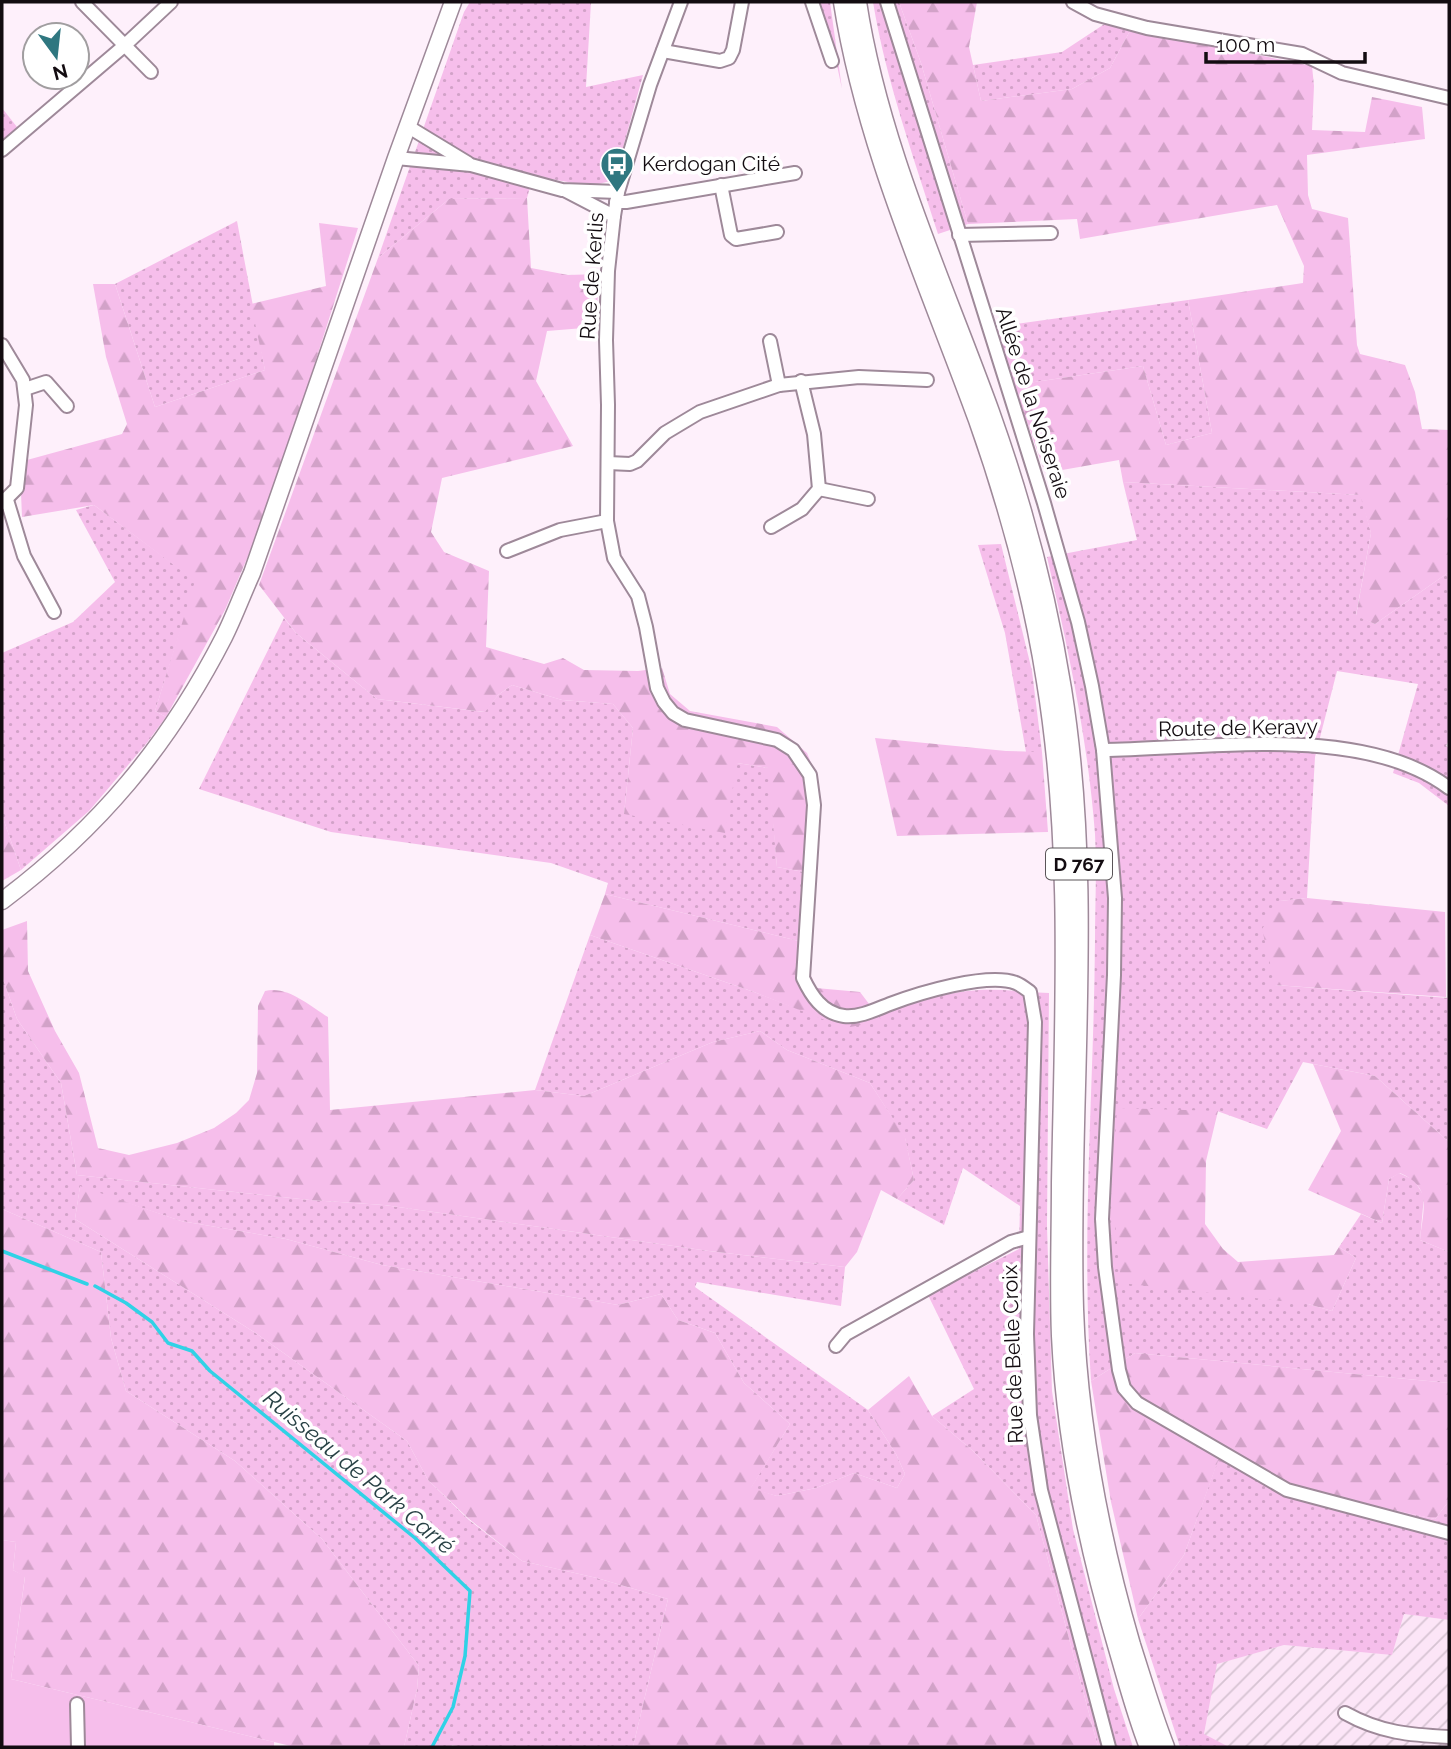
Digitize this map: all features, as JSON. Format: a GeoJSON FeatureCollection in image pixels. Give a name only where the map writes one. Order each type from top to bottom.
{"type":"FeatureCollection","features":[{"type":"Feature","properties":{"kind":"highway","name":"D 767"},"geometry":{"type":"LineString","coordinates":[[843,2],[855,67],[881,159],[977,419],[1016,539],[1046,678],[1062,804],[1065,906],[1060,1295],[1066,1405],[1075,1471],[1093,1558],[1149,1747]]}},
{"type":"Feature","properties":{"kind":"highway","name":"D 767"},"geometry":{"type":"LineString","coordinates":[[858,2],[876,95],[895,156],[1015,484],[1046,602],[1062,685],[1074,788],[1080,892],[1074,1258],[1075,1328],[1081,1404],[1091,1475],[1112,1576],[1139,1671],[1165,1747]]}},
{"type":"Feature","properties":{"kind":"main road"},"geometry":{"type":"LineString","coordinates":[[2,901],[70,846],[106,810],[176,719],[225,635],[252,573],[407,126],[453,2]]}},
{"type":"Feature","properties":{"kind":"street"},"geometry":{"type":"LineString","coordinates":[[82,2],[151,72]]}},
{"type":"Feature","properties":{"kind":"street"},"geometry":{"type":"LineString","coordinates":[[2,150],[124,46],[171,2]]}},
{"type":"Feature","properties":{"kind":"street","name":"Rue de Kerlis"},"geometry":{"type":"LineString","coordinates":[[681,2],[650,85],[617,197],[608,271],[607,521],[614,558],[638,596],[657,688],[673,713],[685,720],[777,740],[793,750],[810,775],[814,805],[803,978],[812,997],[827,1010],[844,1016],[862,1014],[929,990],[971,982],[1002,980],[1017,983],[1030,992]]}},
{"type":"Feature","properties":{"kind":"street"},"geometry":{"type":"LineString","coordinates":[[663,51],[720,61],[729,58],[742,2]]}},
{"type":"Feature","properties":{"kind":"street"},"geometry":{"type":"LineString","coordinates":[[812,2],[832,61]]}},
{"type":"Feature","properties":{"kind":"street","name":"Allée de la Noiseraie"},"geometry":{"type":"LineString","coordinates":[[887,2],[1044,503],[1078,622],[1103,750],[1115,898],[1114,975],[1102,1219],[1105,1267],[1119,1370],[1125,1388],[1137,1403],[1287,1490],[1449,1532]]}},
{"type":"Feature","properties":{"kind":"street"},"geometry":{"type":"LineString","coordinates":[[1073,2],[1095,14],[1147,28],[1302,54],[1342,73],[1449,98]]}},
{"type":"Feature","properties":{"kind":"street"},"geometry":{"type":"LineString","coordinates":[[407,126],[471,165]]}},
{"type":"Feature","properties":{"kind":"street"},"geometry":{"type":"LineString","coordinates":[[396,158],[471,165],[562,190],[617,197],[626,202],[795,173]]}},
{"type":"Feature","properties":{"kind":"street"},"geometry":{"type":"LineString","coordinates":[[721,185],[731,235],[736,239],[778,232]]}},
{"type":"Feature","properties":{"kind":"street"},"geometry":{"type":"LineString","coordinates":[[562,190],[614,216]]}},
{"type":"Feature","properties":{"kind":"street"},"geometry":{"type":"LineString","coordinates":[[959,235],[1051,233]]}},
{"type":"Feature","properties":{"kind":"street"},"geometry":{"type":"LineString","coordinates":[[770,341],[779,384]]}},
{"type":"Feature","properties":{"kind":"street"},"geometry":{"type":"LineString","coordinates":[[2,345],[12,358],[25,389],[26,405],[17,488],[4,502],[24,556],[54,611]]}},
{"type":"Feature","properties":{"kind":"street"},"geometry":{"type":"LineString","coordinates":[[608,463],[630,464],[665,433],[700,412],[779,384],[859,377],[927,380]]}},
{"type":"Feature","properties":{"kind":"street"},"geometry":{"type":"LineString","coordinates":[[771,527],[802,509],[819,489],[814,434],[802,381]]}},
{"type":"Feature","properties":{"kind":"street"},"geometry":{"type":"LineString","coordinates":[[25,389],[46,382],[67,406]]}},
{"type":"Feature","properties":{"kind":"street"},"geometry":{"type":"LineString","coordinates":[[819,489],[867,499]]}},
{"type":"Feature","properties":{"kind":"street"},"geometry":{"type":"LineString","coordinates":[[507,551],[560,530],[607,521]]}},
{"type":"Feature","properties":{"kind":"street","name":"Route de Keravy"},"geometry":{"type":"LineString","coordinates":[[1103,750],[1318,745],[1361,752],[1415,768],[1432,775],[1449,788]]}},
{"type":"Feature","properties":{"kind":"street","name":"Rue de Belle Croix"},"geometry":{"type":"LineString","coordinates":[[1030,992],[1035,1022],[1027,1334],[1030,1415],[1041,1490],[1109,1747]]}},
{"type":"Feature","properties":{"kind":"street"},"geometry":{"type":"LineString","coordinates":[[836,1346],[846,1334],[1011,1242],[1029,1237]]}},
{"type":"Feature","properties":{"kind":"street"},"geometry":{"type":"LineString","coordinates":[[77,1704],[78,1747]]}},
{"type":"Feature","properties":{"kind":"street"},"geometry":{"type":"LineString","coordinates":[[1345,1713],[1358,1721],[1396,1734],[1449,1737]]}},
{"type":"Feature","properties":{"kind":"shaded area"},"geometry":{"type":"Polygon","coordinates":[[[1404,1614],[1449,1620],[1449,1747],[1229,1747],[1204,1735],[1216,1664],[1284,1645],[1392,1655],[1404,1614]]]}},
{"type":"Feature","properties":{"kind":"green space"},"geometry":{"type":"Polygon","coordinates":[[[470,2],[591,2],[586,87],[643,75],[614,180],[591,186],[533,176],[527,198],[449,199],[378,258],[464,12],[470,2]]]}},
{"type":"Feature","properties":{"kind":"green space"},"geometry":{"type":"Polygon","coordinates":[[[820,2],[830,2],[842,89],[831,37],[820,2]]]}},
{"type":"Feature","properties":{"kind":"green space"},"geometry":{"type":"Polygon","coordinates":[[[873,2],[899,2],[921,63],[968,224],[938,234],[893,90],[873,2]]]}},
{"type":"Feature","properties":{"kind":"green space"},"geometry":{"type":"Polygon","coordinates":[[[899,2],[977,2],[969,47],[981,101],[1072,89],[1110,68],[1131,29],[1312,66],[1312,130],[1365,132],[1372,97],[1422,107],[1425,139],[1307,155],[1308,195],[1312,209],[1348,218],[1357,345],[1360,354],[1405,365],[1415,392],[1422,429],[1449,430],[1449,572],[1375,624],[1356,616],[1371,533],[1360,495],[1123,482],[1119,460],[1045,473],[1014,385],[1143,366],[1166,445],[1212,433],[1188,300],[1303,283],[1304,266],[1277,205],[1080,239],[1077,219],[968,224],[921,63],[899,2]]]}},
{"type":"Feature","properties":{"kind":"green space"},"geometry":{"type":"Polygon","coordinates":[[[1106,23],[1131,29],[1110,68],[1072,89],[981,101],[973,65],[1062,52],[1106,23]]]}},
{"type":"Feature","properties":{"kind":"green space"},"geometry":{"type":"Polygon","coordinates":[[[2,108],[17,127],[2,143],[2,108]]]}},
{"type":"Feature","properties":{"kind":"green space"},"geometry":{"type":"Polygon","coordinates":[[[527,198],[531,268],[568,275],[599,274],[596,327],[547,331],[536,381],[573,446],[442,478],[431,532],[444,552],[489,571],[486,647],[544,664],[563,658],[584,670],[638,671],[662,668],[670,694],[690,711],[777,727],[807,753],[818,780],[815,874],[777,867],[768,768],[737,763],[725,833],[624,814],[633,728],[613,704],[562,700],[512,685],[498,695],[485,712],[377,699],[296,633],[259,585],[378,258],[449,199],[527,198]]]}},
{"type":"Feature","properties":{"kind":"green space"},"geometry":{"type":"Polygon","coordinates":[[[237,221],[265,370],[155,407],[115,284],[237,221]]]}},
{"type":"Feature","properties":{"kind":"green space"},"geometry":{"type":"Polygon","coordinates":[[[319,223],[358,228],[269,507],[225,610],[166,717],[155,711],[195,581],[94,505],[22,517],[21,493],[27,460],[122,434],[127,424],[106,357],[93,284],[115,284],[155,407],[265,370],[251,304],[326,286],[319,223]]]}},
{"type":"Feature","properties":{"kind":"green space"},"geometry":{"type":"Polygon","coordinates":[[[1188,300],[1212,433],[1166,445],[1143,366],[1014,385],[994,327],[1188,300]]]}},
{"type":"Feature","properties":{"kind":"green space"},"geometry":{"type":"Polygon","coordinates":[[[1123,482],[1361,495],[1371,533],[1356,615],[1375,624],[1449,572],[1449,740],[1446,746],[1449,748],[1449,806],[1419,783],[1393,773],[1418,684],[1337,671],[1315,757],[1307,898],[1280,901],[1275,985],[1449,998],[1449,1142],[1375,1076],[1303,1062],[1267,1129],[1217,1111],[1112,1192],[1308,1304],[1332,1311],[1356,1258],[1339,1247],[1361,1214],[1382,1223],[1389,1179],[1399,1173],[1414,1180],[1424,1196],[1420,1240],[1449,1252],[1449,1383],[1135,1353],[1091,1381],[1087,1271],[1095,834],[1082,729],[1047,557],[1137,540],[1123,482]]]}},
{"type":"Feature","properties":{"kind":"green space"},"geometry":{"type":"Polygon","coordinates":[[[94,505],[196,581],[155,711],[166,717],[89,811],[21,870],[2,815],[2,653],[73,622],[115,582],[76,510],[94,505]]]}},
{"type":"Feature","properties":{"kind":"green space"},"geometry":{"type":"Polygon","coordinates":[[[1001,544],[1032,671],[1042,752],[1026,752],[1005,633],[978,545],[1001,544]]]}},
{"type":"Feature","properties":{"kind":"green space"},"geometry":{"type":"Polygon","coordinates":[[[284,618],[296,633],[377,699],[484,712],[498,695],[512,685],[562,700],[613,704],[633,728],[624,814],[737,763],[769,768],[777,867],[815,874],[811,944],[605,894],[608,883],[551,863],[331,832],[199,789],[284,618]]]}},
{"type":"Feature","properties":{"kind":"green space"},"geometry":{"type":"Polygon","coordinates":[[[875,738],[1042,752],[1048,832],[897,836],[875,738]]]}},
{"type":"Feature","properties":{"kind":"green space"},"geometry":{"type":"Polygon","coordinates":[[[2,815],[21,870],[2,881],[2,815]]]}},
{"type":"Feature","properties":{"kind":"green space"},"geometry":{"type":"Polygon","coordinates":[[[605,894],[811,944],[809,971],[816,988],[860,992],[882,1021],[845,1028],[754,992],[590,935],[605,894]]]}},
{"type":"Feature","properties":{"kind":"green space"},"geometry":{"type":"Polygon","coordinates":[[[1307,898],[1445,912],[1446,997],[1275,985],[1262,929],[1280,901],[1307,898]]]}},
{"type":"Feature","properties":{"kind":"green space"},"geometry":{"type":"Polygon","coordinates":[[[27,921],[28,971],[55,1031],[79,1073],[98,1148],[129,1155],[177,1143],[214,1128],[236,1113],[249,1100],[257,1073],[258,1006],[265,991],[273,990],[290,994],[328,1017],[330,1110],[535,1090],[584,1096],[713,1042],[760,1031],[787,1050],[870,1083],[905,1137],[914,1180],[897,1199],[881,1190],[857,1252],[845,1267],[709,1251],[384,1205],[310,1200],[77,1175],[61,1083],[17,1019],[2,976],[2,930],[27,921]]]}},
{"type":"Feature","properties":{"kind":"green space"},"geometry":{"type":"Polygon","coordinates":[[[590,935],[845,1027],[910,1003],[962,992],[996,990],[1049,993],[1047,1226],[1052,1391],[1073,1529],[1114,1689],[1133,1747],[1098,1747],[1036,1515],[973,1451],[932,1416],[974,1389],[928,1295],[1019,1249],[1020,1206],[963,1168],[944,1225],[897,1199],[914,1180],[905,1138],[870,1083],[787,1050],[760,1031],[713,1042],[584,1096],[535,1090],[590,935]]]}},
{"type":"Feature","properties":{"kind":"green space"},"geometry":{"type":"Polygon","coordinates":[[[2,976],[17,1019],[61,1083],[77,1175],[310,1200],[384,1205],[709,1251],[845,1267],[841,1306],[697,1282],[695,1287],[868,1410],[896,1454],[905,1474],[897,1488],[854,1473],[816,1488],[777,1496],[750,1489],[790,1424],[744,1383],[715,1333],[678,1320],[661,1294],[618,1305],[382,1265],[286,1239],[181,1221],[80,1187],[75,1219],[257,1334],[407,1441],[428,1480],[469,1520],[522,1561],[597,1578],[668,1599],[633,1747],[404,1747],[417,1689],[419,1666],[322,1539],[235,1461],[126,1391],[111,1338],[101,1252],[2,1209],[2,976]]]}},
{"type":"Feature","properties":{"kind":"green space"},"geometry":{"type":"Polygon","coordinates":[[[1313,1064],[1375,1076],[1449,1142],[1449,1252],[1420,1240],[1424,1209],[1422,1192],[1400,1173],[1389,1179],[1382,1223],[1308,1190],[1341,1131],[1313,1064]]]}},
{"type":"Feature","properties":{"kind":"green space"},"geometry":{"type":"Polygon","coordinates":[[[1117,1108],[1218,1111],[1206,1161],[1205,1224],[1223,1249],[1238,1262],[1334,1255],[1339,1247],[1356,1258],[1332,1311],[1308,1304],[1121,1283],[1112,1192],[1117,1108]]]}},
{"type":"Feature","properties":{"kind":"green space"},"geometry":{"type":"Polygon","coordinates":[[[80,1186],[181,1221],[286,1239],[382,1265],[618,1305],[661,1294],[678,1320],[715,1333],[744,1383],[790,1424],[751,1488],[777,1496],[816,1488],[854,1473],[897,1488],[905,1474],[896,1454],[868,1410],[909,1376],[932,1416],[973,1451],[1036,1515],[1098,1747],[633,1747],[668,1599],[597,1578],[522,1561],[469,1519],[428,1480],[407,1441],[257,1334],[75,1219],[80,1186]]]}},
{"type":"Feature","properties":{"kind":"green space"},"geometry":{"type":"Polygon","coordinates":[[[2,1209],[101,1252],[111,1338],[126,1391],[235,1461],[322,1539],[419,1666],[417,1689],[404,1747],[295,1747],[11,1679],[25,1577],[13,1570],[16,1542],[2,1540],[2,1209]]]}},
{"type":"Feature","properties":{"kind":"green space"},"geometry":{"type":"Polygon","coordinates":[[[1135,1353],[1449,1383],[1449,1501],[1435,1519],[1314,1493],[1218,1461],[1184,1555],[1138,1619],[1111,1502],[1091,1381],[1135,1353]]]}},
{"type":"Feature","properties":{"kind":"green space"},"geometry":{"type":"Polygon","coordinates":[[[1218,1460],[1314,1493],[1435,1519],[1449,1501],[1449,1620],[1404,1614],[1392,1655],[1284,1645],[1217,1664],[1204,1734],[1229,1747],[1180,1747],[1138,1619],[1184,1555],[1218,1460]]]}},
{"type":"Feature","properties":{"kind":"green space"},"geometry":{"type":"Polygon","coordinates":[[[2,1540],[16,1542],[13,1570],[25,1576],[11,1679],[274,1742],[274,1747],[2,1747],[2,1540]]]}},
{"type":"Feature","properties":{"kind":"waterway","name":"Ruisseau de Park Carré"},"geometry":{"type":"LineString","coordinates":[[2,1251],[87,1284]]}},
{"type":"Feature","properties":{"kind":"waterway","name":"Ruisseau de Park Carré"},"geometry":{"type":"LineString","coordinates":[[95,1286],[126,1303],[152,1322],[168,1343],[192,1351],[210,1371],[415,1538],[470,1591],[465,1656],[453,1707],[432,1747]]}},
{"type":"Feature","properties":{"kind":"place","name":"Kerdogan Cité"},"geometry":{"type":"Point","coordinates":[617,194]}}]}
